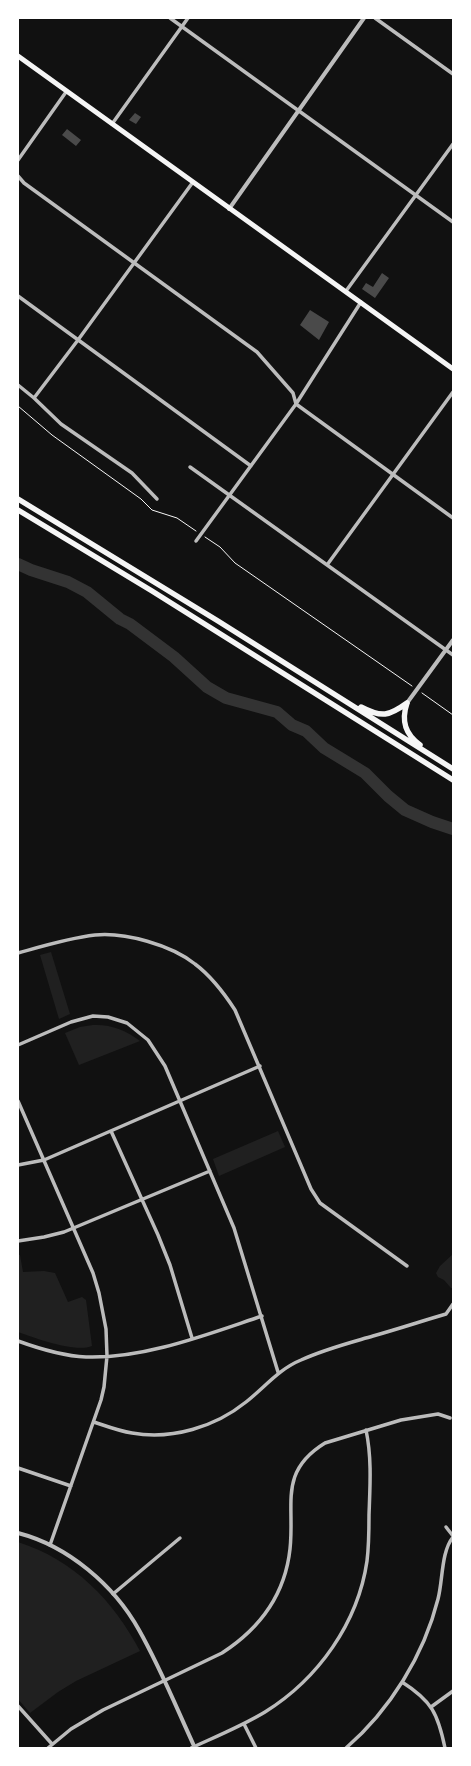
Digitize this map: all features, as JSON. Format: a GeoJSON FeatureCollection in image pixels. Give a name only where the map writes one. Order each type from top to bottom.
{"type":"FeatureCollection","features":[{"type":"Feature","properties":{"kind":"highway"},"geometry":{"type":"LineString","coordinates":[[18,499],[218,621],[445,764]]}},
{"type":"Feature","properties":{"kind":"highway"},"geometry":{"type":"LineString","coordinates":[[18,510],[165,599],[453,780]]}},
{"type":"Feature","properties":{"kind":"highway"},"geometry":{"type":"LineString","coordinates":[[329,691],[379,715],[390,714],[407,703]]}},
{"type":"Feature","properties":{"kind":"highway"},"geometry":{"type":"LineString","coordinates":[[407,703],[404,718],[407,732],[417,743],[453,770]]}},
{"type":"Feature","properties":{"kind":"main road"},"geometry":{"type":"LineString","coordinates":[[18,56],[453,369]]}},
{"type":"Feature","properties":{"kind":"street"},"geometry":{"type":"LineString","coordinates":[[170,18],[453,222]]}},
{"type":"Feature","properties":{"kind":"street"},"geometry":{"type":"LineString","coordinates":[[112,124],[188,18]]}},
{"type":"Feature","properties":{"kind":"street"},"geometry":{"type":"LineString","coordinates":[[229,209],[364,18]]}},
{"type":"Feature","properties":{"kind":"street"},"geometry":{"type":"LineString","coordinates":[[375,18],[453,74]]}},
{"type":"Feature","properties":{"kind":"street"},"geometry":{"type":"LineString","coordinates":[[18,160],[66,92]]}},
{"type":"Feature","properties":{"kind":"street"},"geometry":{"type":"LineString","coordinates":[[346,291],[453,144]]}},
{"type":"Feature","properties":{"kind":"street"},"geometry":{"type":"LineString","coordinates":[[18,176],[24,183],[257,352],[292,393],[296,404],[453,518]]}},
{"type":"Feature","properties":{"kind":"street"},"geometry":{"type":"LineString","coordinates":[[34,398],[135,263],[193,182]]}},
{"type":"Feature","properties":{"kind":"street"},"geometry":{"type":"LineString","coordinates":[[18,296],[251,466]]}},
{"type":"Feature","properties":{"kind":"street"},"geometry":{"type":"LineString","coordinates":[[196,542],[296,404],[361,302]]}},
{"type":"Feature","properties":{"kind":"street"},"geometry":{"type":"LineString","coordinates":[[18,385],[61,424],[132,473],[157,498]]}},
{"type":"Feature","properties":{"kind":"street"},"geometry":{"type":"LineString","coordinates":[[326,565],[453,392]]}},
{"type":"Feature","properties":{"kind":"street"},"geometry":{"type":"LineString","coordinates":[[190,467],[453,655]]}},
{"type":"Feature","properties":{"kind":"street"},"geometry":{"type":"LineString","coordinates":[[407,703],[453,640]]}},
{"type":"Feature","properties":{"kind":"street"},"geometry":{"type":"LineString","coordinates":[[18,953],[81,937],[97,935],[132,936],[168,948],[195,963],[218,986],[235,1010],[312,1189],[320,1204],[407,1266]]}},
{"type":"Feature","properties":{"kind":"street"},"geometry":{"type":"LineString","coordinates":[[18,1045],[86,1017],[104,1017],[117,1020],[135,1028],[155,1048],[165,1066],[234,1228],[278,1372]]}},
{"type":"Feature","properties":{"kind":"street"},"geometry":{"type":"LineString","coordinates":[[18,1165],[44,1160],[260,1066]]}},
{"type":"Feature","properties":{"kind":"street"},"geometry":{"type":"LineString","coordinates":[[18,1101],[93,1273],[99,1293],[106,1329],[106,1374],[101,1400],[50,1545]]}},
{"type":"Feature","properties":{"kind":"street"},"geometry":{"type":"LineString","coordinates":[[111,1131],[170,1266],[192,1338]]}},
{"type":"Feature","properties":{"kind":"street"},"geometry":{"type":"LineString","coordinates":[[18,1241],[44,1237],[73,1229],[210,1171]]}},
{"type":"Feature","properties":{"kind":"street"},"geometry":{"type":"LineString","coordinates":[[94,1422],[132,1433],[141,1434],[176,1433],[198,1428],[222,1418],[246,1402],[278,1372],[300,1360],[327,1350],[446,1314],[453,1304]]}},
{"type":"Feature","properties":{"kind":"street"},"geometry":{"type":"LineString","coordinates":[[18,1341],[69,1355],[107,1356],[146,1351],[262,1316]]}},
{"type":"Feature","properties":{"kind":"street"},"geometry":{"type":"LineString","coordinates":[[48,1748],[92,1716],[222,1653],[237,1644],[260,1622],[277,1595],[288,1563],[290,1549],[291,1494],[294,1479],[299,1468],[314,1450],[325,1443],[401,1420],[438,1414],[450,1418]]}},
{"type":"Feature","properties":{"kind":"street"},"geometry":{"type":"LineString","coordinates":[[18,1533],[50,1545],[76,1561],[113,1594],[139,1629],[193,1748],[244,1724],[278,1703],[299,1686],[315,1670],[336,1643],[356,1601],[367,1561],[369,1541],[370,1457],[366,1430]]}},
{"type":"Feature","properties":{"kind":"street"},"geometry":{"type":"LineString","coordinates":[[18,1468],[71,1486]]}},
{"type":"Feature","properties":{"kind":"street"},"geometry":{"type":"LineString","coordinates":[[346,1748],[379,1714],[402,1682],[423,1643],[434,1612],[442,1581],[446,1550],[453,1536],[446,1527]]}},
{"type":"Feature","properties":{"kind":"street"},"geometry":{"type":"LineString","coordinates":[[113,1594],[180,1538]]}},
{"type":"Feature","properties":{"kind":"street"},"geometry":{"type":"LineString","coordinates":[[402,1682],[423,1697],[431,1707],[439,1722],[445,1748]]}},
{"type":"Feature","properties":{"kind":"street"},"geometry":{"type":"LineString","coordinates":[[431,1707],[453,1691]]}},
{"type":"Feature","properties":{"kind":"street"},"geometry":{"type":"LineString","coordinates":[[18,1706],[52,1744]]}},
{"type":"Feature","properties":{"kind":"street"},"geometry":{"type":"LineString","coordinates":[[244,1724],[256,1748]]}},
{"type":"Feature","properties":{"kind":"path"},"geometry":{"type":"LineString","coordinates":[[18,406],[52,435],[141,499],[152,510],[177,518],[201,534],[220,547],[235,563],[412,687]]}},
{"type":"Feature","properties":{"kind":"path"},"geometry":{"type":"LineString","coordinates":[[422,694],[453,715]]}},
{"type":"Feature","properties":{"kind":"shaded area"},"geometry":{"type":"Polygon","coordinates":[[[51,952],[70,1014],[59,1019],[40,955],[51,952]]]}},
{"type":"Feature","properties":{"kind":"shaded area"},"geometry":{"type":"Polygon","coordinates":[[[93,1025],[118,1028],[140,1041],[79,1065],[65,1033],[80,1027],[93,1025]]]}},
{"type":"Feature","properties":{"kind":"shaded area"},"geometry":{"type":"Polygon","coordinates":[[[278,1131],[285,1147],[219,1176],[213,1159],[278,1131]]]}},
{"type":"Feature","properties":{"kind":"shaded area"},"geometry":{"type":"Polygon","coordinates":[[[453,1254],[453,1288],[451,1288],[444,1280],[438,1277],[436,1273],[440,1266],[453,1254]]]}},
{"type":"Feature","properties":{"kind":"shaded area"},"geometry":{"type":"Polygon","coordinates":[[[18,1255],[20,1255],[23,1272],[44,1271],[55,1273],[68,1302],[82,1297],[86,1300],[92,1346],[76,1348],[44,1341],[18,1332],[18,1255]]]}},
{"type":"Feature","properties":{"kind":"shaded area"},"geometry":{"type":"Polygon","coordinates":[[[18,1542],[57,1559],[90,1584],[117,1615],[140,1651],[76,1681],[58,1692],[30,1713],[18,1699],[18,1542]]]}},
{"type":"Feature","properties":{"kind":"building"},"geometry":{"type":"Polygon","coordinates":[[[135,113],[141,117],[136,124],[129,120],[135,113]]]}},
{"type":"Feature","properties":{"kind":"building"},"geometry":{"type":"Polygon","coordinates":[[[67,129],[81,140],[76,146],[62,135],[67,129]]]}},
{"type":"Feature","properties":{"kind":"building"},"geometry":{"type":"Polygon","coordinates":[[[382,273],[389,278],[375,298],[362,289],[366,283],[373,287],[382,273]]]}},
{"type":"Feature","properties":{"kind":"building"},"geometry":{"type":"Polygon","coordinates":[[[310,310],[329,322],[319,340],[300,325],[310,310]]]}},
{"type":"Feature","properties":{"kind":"waterway"},"geometry":{"type":"LineString","coordinates":[[18,564],[31,570],[68,582],[87,592],[120,619],[130,624],[174,657],[207,687],[226,698],[277,712],[292,725],[306,731],[324,748],[365,773],[388,796],[405,810],[432,822],[453,829]]}}]}
